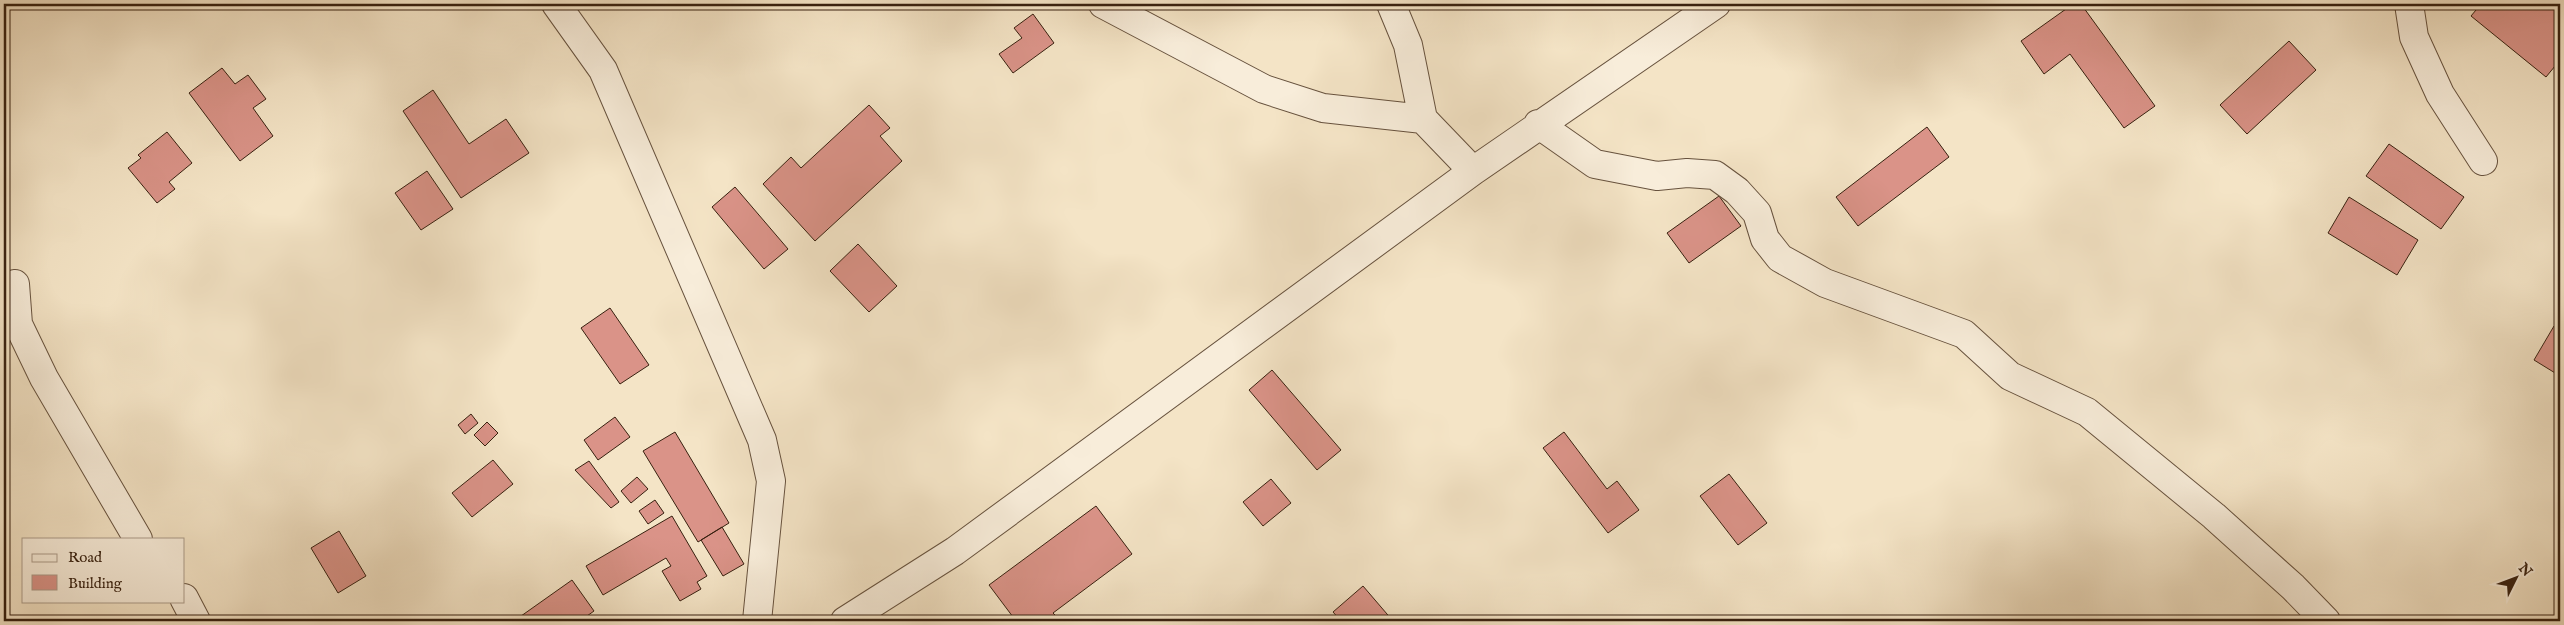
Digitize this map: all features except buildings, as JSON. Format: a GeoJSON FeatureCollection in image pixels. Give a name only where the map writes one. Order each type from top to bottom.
{"type":"FeatureCollection","features":[{"type":"Feature","properties":{"kind":"street"},"geometry":{"type":"LineString","coordinates":[[556,4],[603,70],[762,440],[771,481],[757,621]]}},
{"type":"Feature","properties":{"kind":"street"},"geometry":{"type":"LineString","coordinates":[[1103,4],[1264,89],[1323,108],[1423,120]]}},
{"type":"Feature","properties":{"kind":"street"},"geometry":{"type":"LineString","coordinates":[[1391,4],[1408,45],[1423,120],[1473,170]]}},
{"type":"Feature","properties":{"kind":"street"},"geometry":{"type":"LineString","coordinates":[[845,621],[955,551],[1473,170],[1716,4]]}},
{"type":"Feature","properties":{"kind":"street"},"geometry":{"type":"LineString","coordinates":[[2409,4],[2414,37],[2440,94],[2483,161]]}},
{"type":"Feature","properties":{"kind":"street"},"geometry":{"type":"LineString","coordinates":[[1538,124],[1595,164],[1657,176],[1687,173],[1715,175],[1737,191],[1757,213],[1765,239],[1780,258],[1825,283],[1964,334],[2010,376],[2087,412],[2214,516],[2292,587],[2326,621]]}},
{"type":"Feature","properties":{"kind":"street"},"geometry":{"type":"LineString","coordinates":[[15,284],[18,324],[40,369],[117,506],[137,538]]}},
{"type":"Feature","properties":{"kind":"street"},"geometry":{"type":"LineString","coordinates":[[185,600],[196,621]]}}]}
